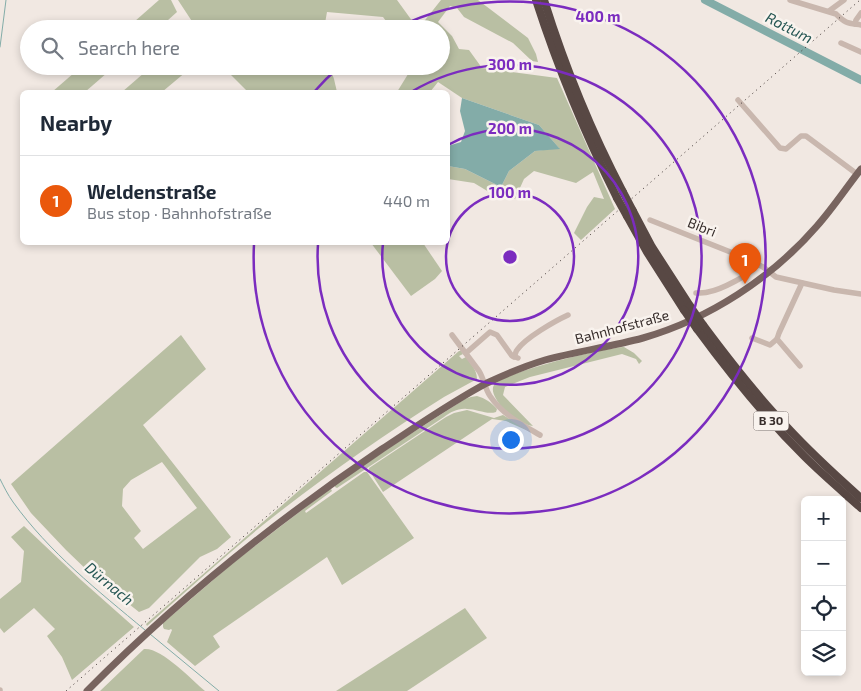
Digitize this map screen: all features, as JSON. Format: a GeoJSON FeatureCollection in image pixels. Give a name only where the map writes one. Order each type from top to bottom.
{"type":"FeatureCollection","features":[{"type":"Feature","properties":{"kind":"highway","name":"B 30"},"geometry":{"type":"LineString","coordinates":[[536,0],[580,121],[630,213],[647,252],[740,384],[782,433],[826,477],[859,502]]}},
{"type":"Feature","properties":{"kind":"highway","name":"B 30"},"geometry":{"type":"LineString","coordinates":[[544,0],[555,36],[587,119],[620,195]]}},
{"type":"Feature","properties":{"kind":"main road","name":"Bahnhofstraße"},"geometry":{"type":"LineString","coordinates":[[87,691],[144,636],[247,548],[330,485],[434,414],[510,372],[546,360],[632,341],[667,330],[725,302],[769,272],[796,248],[817,226],[859,172]]}},
{"type":"Feature","properties":{"kind":"street"},"geometry":{"type":"LineString","coordinates":[[790,0],[828,11],[836,14],[841,20],[858,25]]}},
{"type":"Feature","properties":{"kind":"street"},"geometry":{"type":"LineString","coordinates":[[828,11],[844,0]]}},
{"type":"Feature","properties":{"kind":"street"},"geometry":{"type":"LineString","coordinates":[[858,25],[856,20],[861,12]]}},
{"type":"Feature","properties":{"kind":"street"},"geometry":{"type":"LineString","coordinates":[[841,43],[861,52]]}},
{"type":"Feature","properties":{"kind":"street"},"geometry":{"type":"LineString","coordinates":[[738,100],[780,148],[786,149],[802,136],[806,136],[859,172]]}},
{"type":"Feature","properties":{"kind":"street","name":"Bibri"},"geometry":{"type":"LineString","coordinates":[[650,220],[757,264],[776,276],[861,294]]}},
{"type":"Feature","properties":{"kind":"street"},"geometry":{"type":"LineString","coordinates":[[696,293],[707,293],[738,280],[751,272],[757,264]]}},
{"type":"Feature","properties":{"kind":"street"},"geometry":{"type":"LineString","coordinates":[[752,338],[770,345],[777,340],[802,283]]}},
{"type":"Feature","properties":{"kind":"street"},"geometry":{"type":"LineString","coordinates":[[466,353],[490,332],[497,335],[510,354],[516,358],[516,350],[528,339],[560,318],[568,315]]}},
{"type":"Feature","properties":{"kind":"street"},"geometry":{"type":"LineString","coordinates":[[452,335],[479,371],[490,396],[502,411],[540,435]]}},
{"type":"Feature","properties":{"kind":"street"},"geometry":{"type":"LineString","coordinates":[[777,340],[800,366]]}},
{"type":"Feature","properties":{"kind":"green space"},"geometry":{"type":"Polygon","coordinates":[[[159,0],[171,0],[177,12],[168,20],[136,20],[159,0]]]}},
{"type":"Feature","properties":{"kind":"green space"},"geometry":{"type":"Polygon","coordinates":[[[178,0],[397,0],[411,20],[385,20],[383,17],[327,12],[326,20],[191,20],[178,0]]]}},
{"type":"Feature","properties":{"kind":"green space"},"geometry":{"type":"Polygon","coordinates":[[[441,0],[478,0],[528,38],[538,62],[532,61],[513,43],[464,17],[457,8],[450,6],[440,20],[425,20],[441,0]]]}},
{"type":"Feature","properties":{"kind":"green space"},"geometry":{"type":"Polygon","coordinates":[[[450,34],[459,49],[469,50],[482,68],[557,78],[615,209],[581,240],[574,233],[587,207],[594,197],[604,199],[593,172],[576,183],[534,171],[524,179],[515,199],[494,195],[474,183],[450,179],[450,166],[465,169],[501,187],[509,171],[535,151],[559,148],[539,125],[462,98],[438,82],[432,90],[398,90],[407,75],[450,75],[450,34]]]}},
{"type":"Feature","properties":{"kind":"green space"},"geometry":{"type":"Polygon","coordinates":[[[72,75],[105,75],[87,90],[54,90],[72,75]]]}},
{"type":"Feature","properties":{"kind":"green space"},"geometry":{"type":"Polygon","coordinates":[[[142,75],[182,75],[164,90],[124,90],[142,75]]]}},
{"type":"Feature","properties":{"kind":"green space"},"geometry":{"type":"Polygon","coordinates":[[[231,75],[332,75],[337,90],[246,90],[231,75]]]}},
{"type":"Feature","properties":{"kind":"green space"},"geometry":{"type":"Polygon","coordinates":[[[373,245],[424,245],[442,271],[435,279],[411,296],[373,245]]]}},
{"type":"Feature","properties":{"kind":"green space"},"geometry":{"type":"Polygon","coordinates":[[[181,335],[206,369],[143,425],[231,537],[217,549],[200,557],[149,608],[139,612],[90,573],[31,513],[11,484],[181,335]],[[162,462],[131,480],[123,489],[122,506],[141,531],[134,538],[143,549],[197,508],[162,462]]]}},
{"type":"Feature","properties":{"kind":"green space"},"geometry":{"type":"Polygon","coordinates":[[[624,347],[642,361],[639,364],[636,359],[622,354],[530,377],[505,387],[503,395],[533,426],[520,421],[508,412],[499,404],[493,393],[494,385],[515,374],[577,356],[624,347]]]}},
{"type":"Feature","properties":{"kind":"green space"},"geometry":{"type":"Polygon","coordinates":[[[459,351],[463,354],[459,356],[462,359],[466,357],[473,367],[477,379],[400,425],[315,485],[241,543],[147,626],[146,624],[459,351]]]}},
{"type":"Feature","properties":{"kind":"green space"},"geometry":{"type":"Polygon","coordinates":[[[477,396],[486,399],[497,409],[496,412],[489,413],[464,409],[452,412],[337,488],[335,487],[335,485],[398,442],[465,399],[477,396]]]}},
{"type":"Feature","properties":{"kind":"green space"},"geometry":{"type":"Polygon","coordinates":[[[467,410],[494,418],[503,415],[535,434],[506,421],[492,419],[383,492],[369,468],[446,417],[467,410]]]}},
{"type":"Feature","properties":{"kind":"green space"},"geometry":{"type":"Polygon","coordinates":[[[364,472],[367,472],[414,538],[342,585],[327,557],[213,636],[220,647],[195,666],[167,642],[172,630],[164,629],[163,623],[233,563],[328,490],[331,489],[332,491],[305,511],[306,513],[364,472]]]}},
{"type":"Feature","properties":{"kind":"green space"},"geometry":{"type":"Polygon","coordinates":[[[24,526],[134,627],[72,680],[62,657],[47,636],[55,629],[34,608],[4,633],[0,628],[0,599],[21,582],[24,551],[11,537],[24,526]]]}},
{"type":"Feature","properties":{"kind":"green space"},"geometry":{"type":"Polygon","coordinates":[[[465,608],[487,638],[407,691],[336,691],[465,608]]]}},
{"type":"Feature","properties":{"kind":"green space"},"geometry":{"type":"Polygon","coordinates":[[[144,649],[159,653],[205,691],[100,691],[144,649]]]}},
{"type":"Feature","properties":{"kind":"water"},"geometry":{"type":"Polygon","coordinates":[[[462,98],[539,125],[560,149],[535,151],[509,171],[501,187],[465,169],[450,166],[450,145],[461,142],[465,131],[460,111],[462,98]]]}},
{"type":"Feature","properties":{"kind":"waterway","name":"Dürnach"},"geometry":{"type":"LineString","coordinates":[[0,47],[6,0]]}},
{"type":"Feature","properties":{"kind":"waterway","name":"Rottum"},"geometry":{"type":"LineString","coordinates":[[705,0],[861,80]]}},
{"type":"Feature","properties":{"kind":"waterway","name":"Dürnach"},"geometry":{"type":"LineString","coordinates":[[0,479],[13,502],[42,538],[75,570],[145,630]]}},
{"type":"Feature","properties":{"kind":"waterway","name":"Dürnach"},"geometry":{"type":"LineString","coordinates":[[150,634],[219,691]]}},
{"type":"Feature","properties":{"kind":"railway"},"geometry":{"type":"LineString","coordinates":[[66,691],[860,0]]}},
{"type":"Feature","properties":{"kind":"place","name":"Weldenstraße"},"geometry":{"type":"Point","coordinates":[745,284]}}]}
